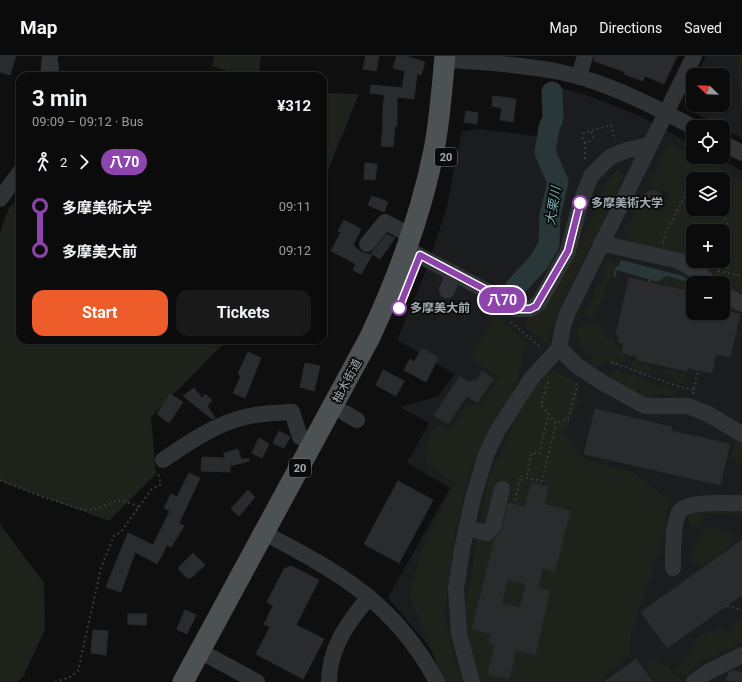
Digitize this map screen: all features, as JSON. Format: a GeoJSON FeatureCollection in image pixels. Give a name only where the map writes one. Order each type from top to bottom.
{"type":"FeatureCollection","features":[{"type":"Feature","properties":{"kind":"main road","name":"柚木街道"},"geometry":{"type":"LineString","coordinates":[[270,536],[351,416],[387,333],[413,247],[444,167],[455,94],[452,58]]}},
{"type":"Feature","properties":{"kind":"main road","name":"柚木街道"},"geometry":{"type":"LineString","coordinates":[[183,682],[206,654],[270,536],[313,444],[370,337],[413,247]]}},
{"type":"Feature","properties":{"kind":"main road","name":"柚木街道"},"geometry":{"type":"LineString","coordinates":[[198,682],[206,654]]}},
{"type":"Feature","properties":{"kind":"street"},"geometry":{"type":"LineString","coordinates":[[48,72],[50,56]]}},
{"type":"Feature","properties":{"kind":"street"},"geometry":{"type":"LineString","coordinates":[[579,77],[585,56]]}},
{"type":"Feature","properties":{"kind":"street"},"geometry":{"type":"LineString","coordinates":[[472,682],[459,634],[456,589],[466,528],[486,455],[498,430],[531,379],[559,348],[563,326],[568,312],[664,112],[694,56]]}},
{"type":"Feature","properties":{"kind":"street"},"geometry":{"type":"LineString","coordinates":[[452,58],[540,68],[579,77],[638,99],[686,123]]}},
{"type":"Feature","properties":{"kind":"street"},"geometry":{"type":"LineString","coordinates":[[367,244],[385,222],[413,247],[454,273],[517,309],[530,309],[536,306],[568,251],[580,204],[591,176],[610,157],[618,153],[648,145]]}},
{"type":"Feature","properties":{"kind":"street"},"geometry":{"type":"LineString","coordinates":[[730,147],[742,153]]}},
{"type":"Feature","properties":{"kind":"street"},"geometry":{"type":"LineString","coordinates":[[0,199],[16,177]]}},
{"type":"Feature","properties":{"kind":"street"},"geometry":{"type":"LineString","coordinates":[[601,243],[679,261],[698,272],[712,276]]}},
{"type":"Feature","properties":{"kind":"street"},"geometry":{"type":"LineString","coordinates":[[447,290],[454,273]]}},
{"type":"Feature","properties":{"kind":"street"},"geometry":{"type":"LineString","coordinates":[[730,298],[742,304]]}},
{"type":"Feature","properties":{"kind":"street"},"geometry":{"type":"LineString","coordinates":[[559,348],[576,365],[603,383],[645,406],[688,406],[708,414],[742,434]]}},
{"type":"Feature","properties":{"kind":"street"},"geometry":{"type":"LineString","coordinates":[[163,460],[189,442],[217,428],[245,417],[253,416],[292,412],[300,436],[313,444]]}},
{"type":"Feature","properties":{"kind":"street"},"geometry":{"type":"LineString","coordinates":[[466,528],[487,533],[493,526],[502,489]]}},
{"type":"Feature","properties":{"kind":"street"},"geometry":{"type":"LineString","coordinates":[[672,568],[676,522],[681,511],[688,506],[742,503]]}},
{"type":"Feature","properties":{"kind":"street"},"geometry":{"type":"LineString","coordinates":[[270,536],[339,574],[369,597],[402,630],[424,660],[437,682]]}},
{"type":"Feature","properties":{"kind":"street"},"geometry":{"type":"LineString","coordinates":[[329,682],[332,658],[339,639],[348,623],[369,597]]}},
{"type":"Feature","properties":{"kind":"street"},"geometry":{"type":"LineString","coordinates":[[206,654],[257,682]]}},
{"type":"Feature","properties":{"kind":"street"},"geometry":{"type":"LineString","coordinates":[[694,682],[712,670],[742,655]]}},
{"type":"Feature","properties":{"kind":"path"},"geometry":{"type":"LineString","coordinates":[[586,166],[584,158],[585,142],[582,135],[586,131],[591,132],[611,125],[618,153]]}},
{"type":"Feature","properties":{"kind":"path"},"geometry":{"type":"LineString","coordinates":[[585,142],[588,143],[593,138],[591,132]]}},
{"type":"Feature","properties":{"kind":"path"},"geometry":{"type":"LineString","coordinates":[[662,246],[665,234],[686,194]]}},
{"type":"Feature","properties":{"kind":"path"},"geometry":{"type":"LineString","coordinates":[[724,216],[732,237],[727,272]]}},
{"type":"Feature","properties":{"kind":"path"},"geometry":{"type":"LineString","coordinates":[[649,282],[653,265]]}},
{"type":"Feature","properties":{"kind":"path"},"geometry":{"type":"LineString","coordinates":[[712,276],[727,272],[742,276]]}},
{"type":"Feature","properties":{"kind":"path"},"geometry":{"type":"LineString","coordinates":[[611,362],[674,385],[694,390]]}},
{"type":"Feature","properties":{"kind":"path"},"geometry":{"type":"LineString","coordinates":[[692,397],[698,370]]}},
{"type":"Feature","properties":{"kind":"path"},"geometry":{"type":"LineString","coordinates":[[550,375],[541,405],[556,422]]}},
{"type":"Feature","properties":{"kind":"path"},"geometry":{"type":"LineString","coordinates":[[556,422],[568,419],[579,377]]}},
{"type":"Feature","properties":{"kind":"path"},"geometry":{"type":"LineString","coordinates":[[526,478],[532,453],[540,454],[549,413]]}},
{"type":"Feature","properties":{"kind":"path"},"geometry":{"type":"LineString","coordinates":[[515,500],[520,476],[542,481],[556,422]]}},
{"type":"Feature","properties":{"kind":"path"},"geometry":{"type":"LineString","coordinates":[[55,682],[70,677],[78,671],[101,568],[114,536],[121,532],[151,490],[161,484],[158,464],[163,460]]}},
{"type":"Feature","properties":{"kind":"path"},"geometry":{"type":"LineString","coordinates":[[0,480],[37,495],[84,510],[96,509],[117,500],[125,501],[139,507]]}},
{"type":"Feature","properties":{"kind":"path"},"geometry":{"type":"LineString","coordinates":[[726,606],[742,610]]}},
{"type":"Feature","properties":{"kind":"shaded area"},"geometry":{"type":"Polygon","coordinates":[[[214,56],[261,56],[259,72],[230,72],[212,66],[214,56]]]}},
{"type":"Feature","properties":{"kind":"shaded area"},"geometry":{"type":"Polygon","coordinates":[[[706,56],[742,56],[742,138],[730,132],[730,120],[708,120],[693,112],[730,112],[730,68],[700,68],[706,56]]]}},
{"type":"Feature","properties":{"kind":"shaded area"},"geometry":{"type":"Polygon","coordinates":[[[736,56],[742,56],[742,109],[741,108],[736,56]]]}},
{"type":"Feature","properties":{"kind":"shaded area"},"geometry":{"type":"Polygon","coordinates":[[[557,87],[592,97],[640,116],[686,141],[686,164],[729,164],[742,171],[742,682],[449,682],[428,646],[388,597],[450,488],[407,463],[429,423],[400,407],[439,396],[454,374],[397,340],[424,276],[446,210],[462,131],[480,129],[552,138],[557,119],[555,97],[557,87]]]}},
{"type":"Feature","properties":{"kind":"shaded area"},"geometry":{"type":"Polygon","coordinates":[[[327,93],[359,94],[327,172],[327,93]]]}},
{"type":"Feature","properties":{"kind":"shaded area"},"geometry":{"type":"Polygon","coordinates":[[[669,143],[686,151],[686,164],[712,164],[728,172],[686,172],[686,216],[730,216],[730,173],[742,179],[742,295],[730,288],[730,276],[716,276],[706,268],[730,268],[730,224],[686,224],[686,256],[631,242],[632,239],[625,239],[627,235],[623,228],[627,223],[630,223],[634,213],[631,211],[635,203],[663,213],[670,194],[648,184],[669,143]]]}},
{"type":"Feature","properties":{"kind":"shaded area"},"geometry":{"type":"Polygon","coordinates":[[[617,171],[625,174],[548,335],[549,344],[526,328],[527,317],[541,312],[564,273],[599,203],[602,190],[609,178],[617,171]]]}},
{"type":"Feature","properties":{"kind":"shaded area"},"geometry":{"type":"Polygon","coordinates":[[[16,201],[16,344],[223,344],[151,417],[156,474],[109,521],[0,481],[0,232],[9,208],[16,201]]]}},
{"type":"Feature","properties":{"kind":"shaded area"},"geometry":{"type":"Polygon","coordinates":[[[609,259],[615,263],[615,268],[598,308],[593,315],[586,317],[584,308],[590,307],[595,294],[593,292],[598,284],[601,285],[609,259]]]}},
{"type":"Feature","properties":{"kind":"shaded area"},"geometry":{"type":"Polygon","coordinates":[[[621,260],[683,276],[686,278],[686,283],[667,276],[657,282],[617,270],[616,277],[613,276],[616,266],[618,267],[621,260]]]}},
{"type":"Feature","properties":{"kind":"shaded area"},"geometry":{"type":"Polygon","coordinates":[[[667,276],[684,281],[686,283],[686,290],[657,282],[667,276]]]}},
{"type":"Feature","properties":{"kind":"shaded area"},"geometry":{"type":"Polygon","coordinates":[[[495,314],[525,340],[518,381],[469,474],[453,544],[445,616],[454,659],[464,682],[444,682],[409,595],[423,546],[454,483],[426,464],[429,434],[438,424],[450,429],[466,405],[481,405],[499,377],[470,359],[495,314]]]}},
{"type":"Feature","properties":{"kind":"shaded area"},"geometry":{"type":"Polygon","coordinates":[[[587,324],[599,324],[607,338],[614,339],[626,358],[621,363],[614,366],[609,363],[610,359],[600,366],[594,366],[590,359],[593,356],[586,355],[575,331],[578,327],[587,324]]]}},
{"type":"Feature","properties":{"kind":"shaded area"},"geometry":{"type":"Polygon","coordinates":[[[634,360],[651,366],[651,371],[646,377],[632,372],[630,366],[634,360]]]}},
{"type":"Feature","properties":{"kind":"shaded area"},"geometry":{"type":"Polygon","coordinates":[[[670,369],[686,374],[683,384],[672,381],[673,378],[668,377],[667,374],[661,375],[663,370],[667,371],[670,369]]]}},
{"type":"Feature","properties":{"kind":"shaded area"},"geometry":{"type":"Polygon","coordinates":[[[617,370],[679,392],[668,396],[661,393],[649,400],[642,397],[641,390],[629,393],[624,388],[626,385],[625,380],[620,386],[607,378],[612,372],[617,370]]]}},
{"type":"Feature","properties":{"kind":"shaded area"},"geometry":{"type":"Polygon","coordinates":[[[553,371],[578,383],[578,401],[565,433],[585,460],[633,472],[669,500],[666,530],[631,633],[630,654],[600,682],[482,682],[471,659],[464,615],[488,480],[526,396],[538,378],[553,371]]]}},
{"type":"Feature","properties":{"kind":"shaded area"},"geometry":{"type":"Polygon","coordinates":[[[742,432],[742,464],[736,462],[731,456],[735,439],[742,432]]]}},
{"type":"Feature","properties":{"kind":"shaded area"},"geometry":{"type":"Polygon","coordinates":[[[742,498],[742,518],[737,515],[703,513],[700,528],[690,525],[687,518],[689,513],[742,498]]]}},
{"type":"Feature","properties":{"kind":"shaded area"},"geometry":{"type":"Polygon","coordinates":[[[0,524],[44,583],[45,629],[23,677],[17,682],[0,682],[0,524]]]}},
{"type":"Feature","properties":{"kind":"shaded area"},"geometry":{"type":"Polygon","coordinates":[[[713,526],[722,529],[731,535],[732,545],[701,567],[694,563],[689,556],[703,530],[713,526]]]}},
{"type":"Feature","properties":{"kind":"shaded area"},"geometry":{"type":"Polygon","coordinates":[[[742,617],[742,643],[697,664],[686,677],[674,671],[691,650],[696,638],[720,628],[730,632],[737,620],[742,617]]]}},
{"type":"Feature","properties":{"kind":"shaded area"},"geometry":{"type":"Polygon","coordinates":[[[649,659],[670,667],[670,670],[682,680],[681,682],[655,682],[647,669],[649,659]]]}},
{"type":"Feature","properties":{"kind":"building"},"geometry":{"type":"Polygon","coordinates":[[[0,56],[16,56],[10,75],[0,72],[0,56]]]}},
{"type":"Feature","properties":{"kind":"building"},"geometry":{"type":"Polygon","coordinates":[[[366,56],[379,56],[376,71],[363,69],[366,56]]]}},
{"type":"Feature","properties":{"kind":"building"},"geometry":{"type":"Polygon","coordinates":[[[397,56],[405,56],[425,62],[421,75],[417,74],[414,99],[397,97],[397,126],[395,126],[393,147],[381,146],[383,105],[385,95],[370,93],[371,85],[402,88],[405,71],[393,68],[397,56]]]}},
{"type":"Feature","properties":{"kind":"building"},"geometry":{"type":"Polygon","coordinates":[[[594,56],[677,56],[664,84],[645,76],[643,81],[624,74],[625,72],[594,61],[594,56]]]}},
{"type":"Feature","properties":{"kind":"building"},"geometry":{"type":"Polygon","coordinates":[[[493,96],[516,99],[513,122],[500,120],[502,108],[492,106],[493,96]]]}},
{"type":"Feature","properties":{"kind":"building"},"geometry":{"type":"Polygon","coordinates":[[[466,111],[478,113],[477,124],[464,122],[466,111]]]}},
{"type":"Feature","properties":{"kind":"building"},"geometry":{"type":"Polygon","coordinates":[[[365,163],[377,164],[375,180],[364,179],[365,163]]]}},
{"type":"Feature","properties":{"kind":"building"},"geometry":{"type":"Polygon","coordinates":[[[653,190],[659,193],[662,199],[659,205],[653,208],[647,205],[644,199],[647,193],[653,190]]]}},
{"type":"Feature","properties":{"kind":"building"},"geometry":{"type":"Polygon","coordinates":[[[372,196],[388,202],[384,212],[368,205],[372,196]]]}},
{"type":"Feature","properties":{"kind":"building"},"geometry":{"type":"Polygon","coordinates":[[[344,220],[361,229],[353,245],[361,252],[372,255],[361,274],[353,270],[356,264],[331,251],[341,232],[338,231],[344,220]]]}},
{"type":"Feature","properties":{"kind":"building"},"geometry":{"type":"Polygon","coordinates":[[[387,234],[395,238],[380,259],[371,253],[387,234]]]}},
{"type":"Feature","properties":{"kind":"building"},"geometry":{"type":"Polygon","coordinates":[[[629,278],[686,290],[686,320],[730,320],[730,312],[740,314],[730,357],[716,354],[712,373],[688,368],[687,371],[637,360],[638,357],[622,353],[624,343],[618,342],[619,336],[616,335],[629,278]]]}},
{"type":"Feature","properties":{"kind":"building"},"geometry":{"type":"Polygon","coordinates":[[[422,348],[438,358],[426,382],[404,370],[410,359],[414,362],[422,348]]]}},
{"type":"Feature","properties":{"kind":"building"},"geometry":{"type":"Polygon","coordinates":[[[248,352],[261,358],[245,398],[233,393],[241,376],[238,374],[248,352]]]}},
{"type":"Feature","properties":{"kind":"building"},"geometry":{"type":"Polygon","coordinates":[[[305,363],[320,366],[314,391],[300,387],[305,363]]]}},
{"type":"Feature","properties":{"kind":"building"},"geometry":{"type":"Polygon","coordinates":[[[383,370],[404,381],[396,396],[376,385],[383,370]]]}},
{"type":"Feature","properties":{"kind":"building"},"geometry":{"type":"Polygon","coordinates":[[[482,371],[494,379],[477,403],[467,396],[448,424],[434,415],[460,376],[468,382],[478,379],[482,371]]]}},
{"type":"Feature","properties":{"kind":"building"},"geometry":{"type":"Polygon","coordinates":[[[194,388],[202,398],[205,394],[212,400],[207,406],[215,418],[212,419],[183,396],[194,388]]]}},
{"type":"Feature","properties":{"kind":"building"},"geometry":{"type":"Polygon","coordinates":[[[170,394],[183,402],[169,423],[157,414],[170,394]]]}},
{"type":"Feature","properties":{"kind":"building"},"geometry":{"type":"Polygon","coordinates":[[[595,409],[672,427],[671,431],[730,444],[720,485],[584,454],[595,409]]]}},
{"type":"Feature","properties":{"kind":"building"},"geometry":{"type":"Polygon","coordinates":[[[279,431],[290,437],[284,448],[273,443],[279,431]]]}},
{"type":"Feature","properties":{"kind":"building"},"geometry":{"type":"Polygon","coordinates":[[[259,438],[269,444],[262,458],[252,453],[259,438]]]}},
{"type":"Feature","properties":{"kind":"building"},"geometry":{"type":"Polygon","coordinates":[[[238,449],[241,459],[249,459],[249,461],[230,466],[230,472],[201,471],[202,457],[225,458],[224,453],[238,449]]]}},
{"type":"Feature","properties":{"kind":"building"},"geometry":{"type":"Polygon","coordinates":[[[189,473],[200,478],[179,523],[184,526],[171,547],[167,545],[157,564],[135,552],[121,592],[106,587],[128,533],[153,545],[170,511],[164,508],[171,494],[177,497],[189,473]]]}},
{"type":"Feature","properties":{"kind":"building"},"geometry":{"type":"Polygon","coordinates":[[[398,481],[433,500],[399,563],[364,544],[398,481]]]}},
{"type":"Feature","properties":{"kind":"building"},"geometry":{"type":"Polygon","coordinates":[[[531,483],[548,487],[544,504],[570,511],[555,571],[543,568],[538,588],[550,591],[535,655],[516,650],[509,679],[488,674],[495,645],[489,643],[491,634],[472,629],[495,539],[502,529],[508,503],[525,507],[531,483]],[[507,580],[502,603],[520,608],[526,584],[507,580]]]}},
{"type":"Feature","properties":{"kind":"building"},"geometry":{"type":"Polygon","coordinates":[[[248,490],[255,497],[239,516],[231,509],[248,490]]]}},
{"type":"Feature","properties":{"kind":"building"},"geometry":{"type":"Polygon","coordinates":[[[742,540],[742,595],[667,648],[641,612],[742,540]]]}},
{"type":"Feature","properties":{"kind":"building"},"geometry":{"type":"Polygon","coordinates":[[[193,553],[205,565],[191,578],[187,578],[178,568],[193,553]]]}},
{"type":"Feature","properties":{"kind":"building"},"geometry":{"type":"Polygon","coordinates":[[[291,566],[319,580],[296,625],[324,639],[303,679],[256,654],[270,627],[264,624],[273,606],[267,602],[284,569],[291,566]]]}},
{"type":"Feature","properties":{"kind":"building"},"geometry":{"type":"Polygon","coordinates":[[[185,610],[196,615],[187,634],[177,629],[185,610]]]}},
{"type":"Feature","properties":{"kind":"building"},"geometry":{"type":"Polygon","coordinates":[[[128,614],[147,614],[146,625],[128,624],[128,614]]]}},
{"type":"Feature","properties":{"kind":"building"},"geometry":{"type":"Polygon","coordinates":[[[93,630],[108,631],[106,655],[91,653],[93,630]]]}},
{"type":"Feature","properties":{"kind":"building"},"geometry":{"type":"Polygon","coordinates":[[[636,659],[653,682],[604,682],[636,659]]]}},
{"type":"Feature","properties":{"kind":"building"},"geometry":{"type":"Polygon","coordinates":[[[734,670],[742,673],[742,682],[726,680],[729,672],[734,670]]]}},
{"type":"Feature","properties":{"kind":"waterway"},"geometry":{"type":"LineString","coordinates":[[57,63],[57,72]]}},
{"type":"Feature","properties":{"kind":"waterway","name":"大栗川"},"geometry":{"type":"LineString","coordinates":[[515,288],[539,262],[549,244],[550,215],[558,182],[545,152],[549,128],[553,118],[552,92]]}},
{"type":"Feature","properties":{"kind":"bus line","name":"八70"},"geometry":{"type":"LineString","coordinates":[[399,308],[420,255],[488,291],[508,305],[517,309],[530,309],[536,306],[568,251],[580,203]]}},
{"type":"Feature","properties":{"kind":"place","name":"多摩美術大学"},"geometry":{"type":"Point","coordinates":[580,203]}},
{"type":"Feature","properties":{"kind":"place","name":"多摩美大前"},"geometry":{"type":"Point","coordinates":[399,308]}}]}
